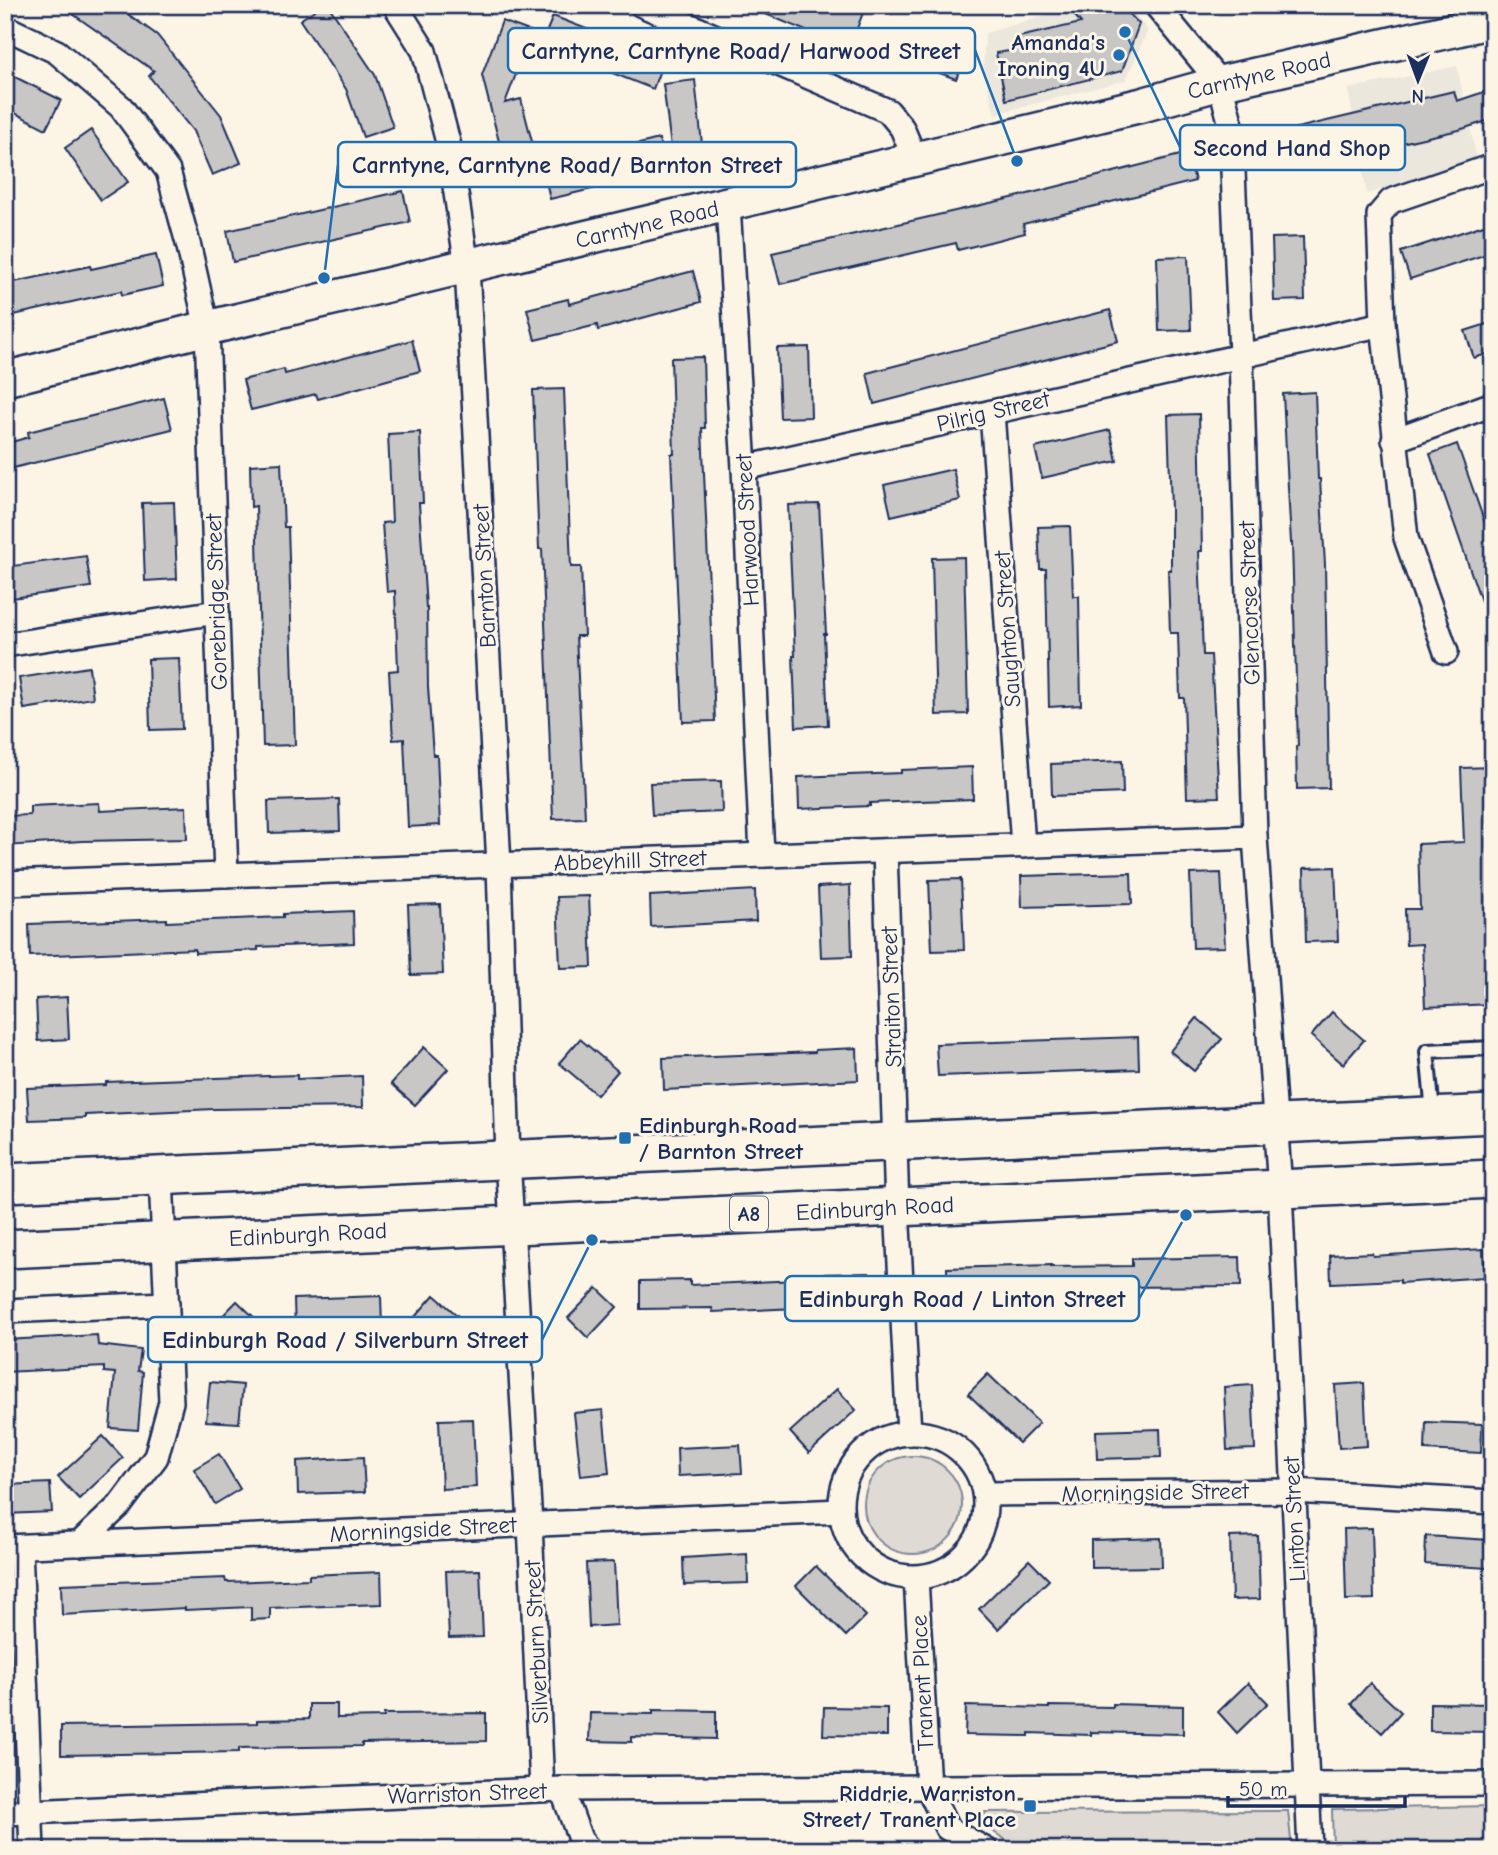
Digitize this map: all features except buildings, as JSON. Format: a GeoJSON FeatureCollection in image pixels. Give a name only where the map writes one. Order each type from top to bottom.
{"type":"FeatureCollection","features":[{"type":"Feature","properties":{"kind":"main road"},"geometry":{"type":"LineString","coordinates":[[5,1183],[1493,1114]]}},
{"type":"Feature","properties":{"kind":"main road","name":"Edinburgh Road"},"geometry":{"type":"LineString","coordinates":[[5,1249],[1493,1179]]}},
{"type":"Feature","properties":{"kind":"street","name":"Barnton Street"},"geometry":{"type":"LineString","coordinates":[[395,5],[424,51],[449,146],[467,267],[499,865],[508,1159]]}},
{"type":"Feature","properties":{"kind":"street"},"geometry":{"type":"LineString","coordinates":[[642,5],[888,111],[902,128],[915,159]]}},
{"type":"Feature","properties":{"kind":"street"},"geometry":{"type":"LineString","coordinates":[[1156,5],[1220,83]]}},
{"type":"Feature","properties":{"kind":"street","name":"Carntyne Road"},"geometry":{"type":"LineString","coordinates":[[5,379],[207,328],[1142,105],[1220,83],[1493,22]]}},
{"type":"Feature","properties":{"kind":"street","name":"Gorebridge Street"},"geometry":{"type":"LineString","coordinates":[[5,27],[57,52],[121,107],[168,171],[189,247],[207,328],[226,875]]}},
{"type":"Feature","properties":{"kind":"street","name":"Glencorse Street"},"geometry":{"type":"LineString","coordinates":[[1220,83],[1231,125],[1241,355],[1255,838],[1276,1124]]}},
{"type":"Feature","properties":{"kind":"street"},"geometry":{"type":"LineString","coordinates":[[1446,652],[1406,538],[1383,324],[1379,215],[1391,201],[1493,166]]}},
{"type":"Feature","properties":{"kind":"street","name":"Harwood Street"},"geometry":{"type":"LineString","coordinates":[[728,205],[744,468],[762,855]]}},
{"type":"Feature","properties":{"kind":"street","name":"Pilrig Street"},"geometry":{"type":"LineString","coordinates":[[744,468],[1383,324]]}},
{"type":"Feature","properties":{"kind":"street"},"geometry":{"type":"LineString","coordinates":[[1394,440],[1493,404]]}},
{"type":"Feature","properties":{"kind":"street","name":"Saughton Street"},"geometry":{"type":"LineString","coordinates":[[992,412],[1023,846]]}},
{"type":"Feature","properties":{"kind":"street"},"geometry":{"type":"LineString","coordinates":[[5,645],[217,612]]}},
{"type":"Feature","properties":{"kind":"street","name":"Abbeyhill Street"},"geometry":{"type":"LineString","coordinates":[[5,883],[1255,838]]}},
{"type":"Feature","properties":{"kind":"street","name":"Straiton Street"},"geometry":{"type":"LineString","coordinates":[[885,851],[897,1143],[897,1207],[909,1433]]}},
{"type":"Feature","properties":{"kind":"street","name":"Linton Street"},"geometry":{"type":"LineString","coordinates":[[1276,1124],[1310,1850]]}},
{"type":"Feature","properties":{"kind":"street","name":"Silverburn Street"},"geometry":{"type":"LineString","coordinates":[[508,1159],[530,1524],[552,1789],[589,1850]]}},
{"type":"Feature","properties":{"kind":"street"},"geometry":{"type":"LineString","coordinates":[[79,1544],[120,1504],[156,1457],[170,1402],[161,1177]]}},
{"type":"Feature","properties":{"kind":"street"},"geometry":{"type":"LineString","coordinates":[[5,1311],[167,1304]]}},
{"type":"Feature","properties":{"kind":"street"},"geometry":{"type":"LineString","coordinates":[[909,1433],[930,1435],[950,1443],[967,1456],[979,1474],[985,1494],[985,1518],[981,1530],[961,1560],[940,1573],[916,1578],[894,1575],[874,1566],[857,1552],[846,1532],[841,1511],[843,1488],[852,1467],[867,1450],[887,1438],[909,1433]]}},
{"type":"Feature","properties":{"kind":"street","name":"Morningside Street"},"geometry":{"type":"LineString","coordinates":[[985,1494],[1293,1490],[1493,1502]]}},
{"type":"Feature","properties":{"kind":"street","name":"Morningside Street"},"geometry":{"type":"LineString","coordinates":[[13,1547],[841,1511]]}},
{"type":"Feature","properties":{"kind":"street"},"geometry":{"type":"LineString","coordinates":[[13,1547],[32,1850]]}},
{"type":"Feature","properties":{"kind":"street","name":"Tranent Place"},"geometry":{"type":"LineString","coordinates":[[916,1578],[928,1787]]}},
{"type":"Feature","properties":{"kind":"street","name":"Warriston Street"},"geometry":{"type":"LineString","coordinates":[[5,1813],[552,1789],[1493,1784]]}},
{"type":"Feature","properties":{"kind":"street"},"geometry":{"type":"LineString","coordinates":[[928,1787],[947,1828],[986,1850]]}},
{"type":"Feature","properties":{"kind":"lane"},"geometry":{"type":"LineString","coordinates":[[1433,1117],[1427,1051],[1493,1048]]}},
{"type":"Feature","properties":{"kind":"shaded area"},"geometry":{"type":"Polygon","coordinates":[[[1059,5],[1126,5],[1148,30],[1126,80],[995,114],[983,69],[985,33],[1050,14],[1059,5]]]}},
{"type":"Feature","properties":{"kind":"shaded area"},"geometry":{"type":"Polygon","coordinates":[[[1457,66],[1477,160],[1367,194],[1348,89],[1457,66]]]}},
{"type":"Feature","properties":{"kind":"shaded area"},"geometry":{"type":"Polygon","coordinates":[[[913,1456],[932,1459],[948,1470],[959,1486],[962,1505],[959,1524],[948,1540],[932,1551],[913,1554],[894,1551],[878,1540],[867,1524],[864,1505],[867,1486],[878,1470],[894,1459],[913,1456]]]}},
{"type":"Feature","properties":{"kind":"shaded area"},"geometry":{"type":"Polygon","coordinates":[[[1493,1806],[1493,1850],[1333,1850],[1332,1809],[1493,1806]]]}},
{"type":"Feature","properties":{"kind":"shaded area"},"geometry":{"type":"Polygon","coordinates":[[[1288,1811],[1292,1850],[1021,1850],[983,1825],[985,1812],[1288,1811]]]}},
{"type":"Feature","properties":{"kind":"place","name":"Second Hand Shop"},"geometry":{"type":"Point","coordinates":[1125,32]}},
{"type":"Feature","properties":{"kind":"place","name":"Amanda's Ironing 4U"},"geometry":{"type":"Point","coordinates":[1119,55]}},
{"type":"Feature","properties":{"kind":"place","name":"Carntyne, Carntyne Road/ Harwood Street"},"geometry":{"type":"Point","coordinates":[1017,161]}},
{"type":"Feature","properties":{"kind":"place","name":"Carntyne, Carntyne Road/ Barnton Street"},"geometry":{"type":"Point","coordinates":[324,278]}},
{"type":"Feature","properties":{"kind":"place","name":"Edinburgh Road / Barnton Street"},"geometry":{"type":"Point","coordinates":[625,1138]}},
{"type":"Feature","properties":{"kind":"place","name":"Edinburgh Road / Linton Street"},"geometry":{"type":"Point","coordinates":[1186,1215]}},
{"type":"Feature","properties":{"kind":"place","name":"Edinburgh Road / Silverburn Street"},"geometry":{"type":"Point","coordinates":[592,1240]}},
{"type":"Feature","properties":{"kind":"place","name":"Riddrie, Warriston Street/ Tranent Place"},"geometry":{"type":"Point","coordinates":[1030,1806]}}]}
